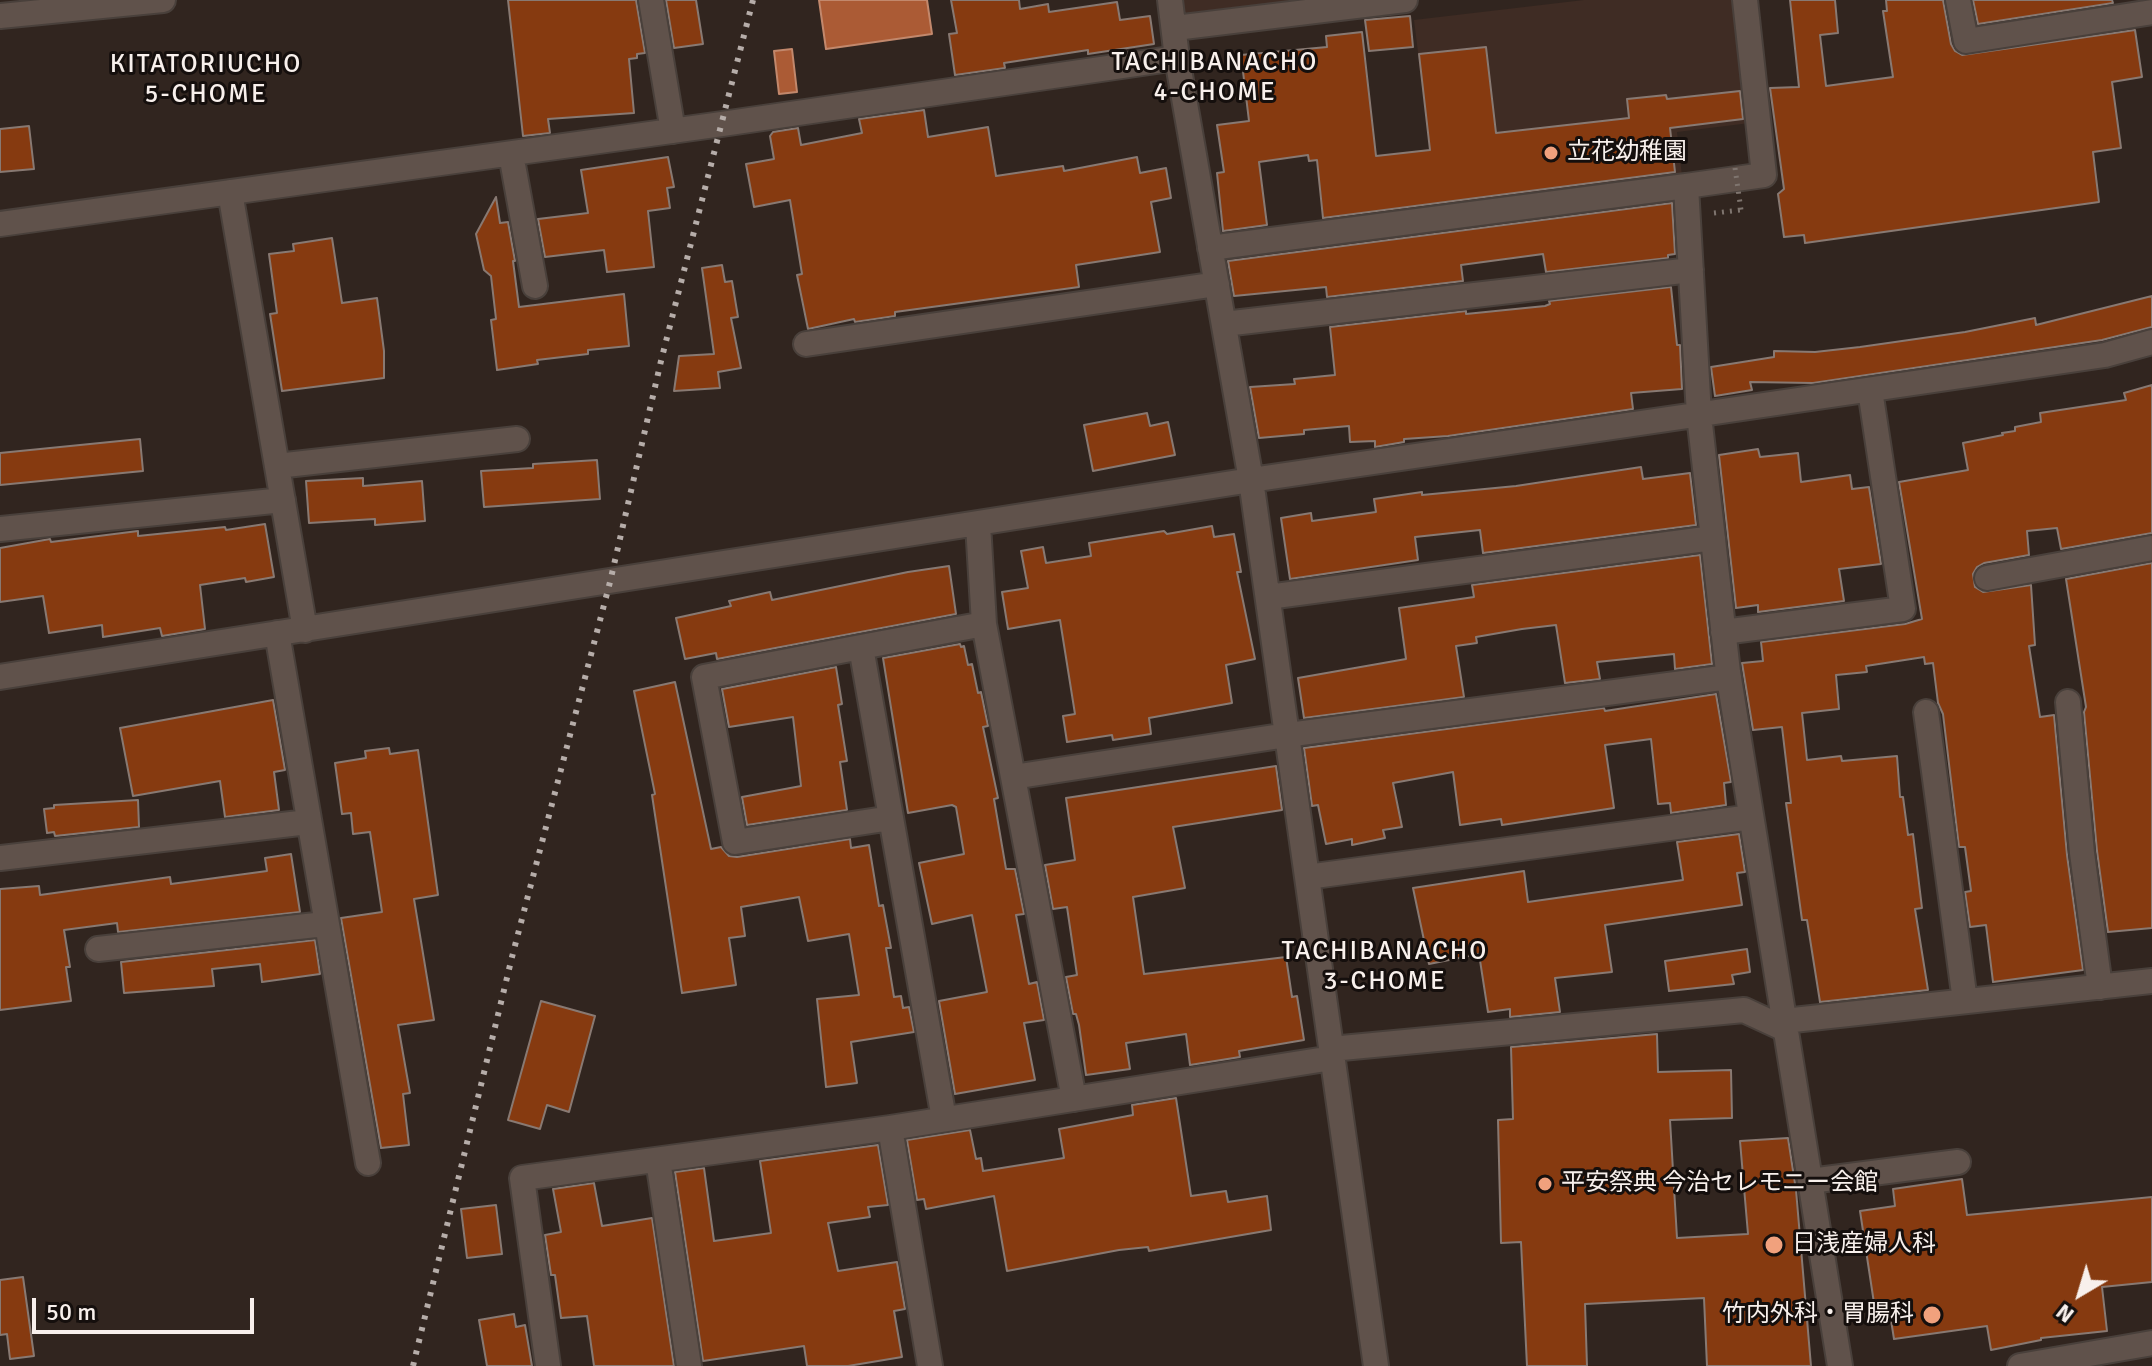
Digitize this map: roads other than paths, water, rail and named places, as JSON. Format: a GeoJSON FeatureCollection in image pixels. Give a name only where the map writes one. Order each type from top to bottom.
{"type":"FeatureCollection","features":[{"type":"Feature","properties":{"kind":"street"},"geometry":{"type":"LineString","coordinates":[[0,16],[163,0]]}},
{"type":"Feature","properties":{"kind":"street"},"geometry":{"type":"LineString","coordinates":[[651,0],[673,131]]}},
{"type":"Feature","properties":{"kind":"street"},"geometry":{"type":"LineString","coordinates":[[1170,0],[1177,58],[1251,480],[1376,1366]]}},
{"type":"Feature","properties":{"kind":"street"},"geometry":{"type":"LineString","coordinates":[[1175,28],[1405,0]]}},
{"type":"Feature","properties":{"kind":"street"},"geometry":{"type":"LineString","coordinates":[[1210,248],[1764,175],[1745,0]]}},
{"type":"Feature","properties":{"kind":"street"},"geometry":{"type":"LineString","coordinates":[[1958,0],[1966,41],[2152,12]]}},
{"type":"Feature","properties":{"kind":"street"},"geometry":{"type":"LineString","coordinates":[[0,224],[1177,58]]}},
{"type":"Feature","properties":{"kind":"street"},"geometry":{"type":"LineString","coordinates":[[511,154],[535,286]]}},
{"type":"Feature","properties":{"kind":"street"},"geometry":{"type":"LineString","coordinates":[[1686,186],[1699,415],[1723,632],[1840,1366]]}},
{"type":"Feature","properties":{"kind":"street"},"geometry":{"type":"LineString","coordinates":[[230,192],[305,630]]}},
{"type":"Feature","properties":{"kind":"street"},"geometry":{"type":"LineString","coordinates":[[1224,324],[1691,270]]}},
{"type":"Feature","properties":{"kind":"street"},"geometry":{"type":"LineString","coordinates":[[806,344],[1217,284]]}},
{"type":"Feature","properties":{"kind":"street"},"geometry":{"type":"LineString","coordinates":[[0,677],[1251,480],[2105,355],[2152,342]]}},
{"type":"Feature","properties":{"kind":"street"},"geometry":{"type":"LineString","coordinates":[[1723,632],[1903,609],[1870,390]]}},
{"type":"Feature","properties":{"kind":"street"},"geometry":{"type":"LineString","coordinates":[[277,466],[517,439]]}},
{"type":"Feature","properties":{"kind":"street"},"geometry":{"type":"LineString","coordinates":[[0,529],[283,500]]}},
{"type":"Feature","properties":{"kind":"street"},"geometry":{"type":"LineString","coordinates":[[978,524],[984,624],[1074,1099]]}},
{"type":"Feature","properties":{"kind":"street"},"geometry":{"type":"LineString","coordinates":[[1268,597],[1713,538]]}},
{"type":"Feature","properties":{"kind":"street"},"geometry":{"type":"LineString","coordinates":[[1987,578],[2152,548]]}},
{"type":"Feature","properties":{"kind":"street"},"geometry":{"type":"LineString","coordinates":[[891,818],[735,842],[704,677],[984,624]]}},
{"type":"Feature","properties":{"kind":"street"},"geometry":{"type":"LineString","coordinates":[[277,633],[368,1163]]}},
{"type":"Feature","properties":{"kind":"street"},"geometry":{"type":"LineString","coordinates":[[861,647],[944,1119]]}},
{"type":"Feature","properties":{"kind":"street"},"geometry":{"type":"LineString","coordinates":[[1013,777],[1287,735],[1729,677]]}},
{"type":"Feature","properties":{"kind":"street"},"geometry":{"type":"LineString","coordinates":[[2068,702],[2082,853],[2100,987]]}},
{"type":"Feature","properties":{"kind":"street"},"geometry":{"type":"LineString","coordinates":[[1926,712],[1965,1001]]}},
{"type":"Feature","properties":{"kind":"street"},"geometry":{"type":"LineString","coordinates":[[1307,877],[1751,817]]}},
{"type":"Feature","properties":{"kind":"street"},"geometry":{"type":"LineString","coordinates":[[0,858],[308,822]]}},
{"type":"Feature","properties":{"kind":"street"},"geometry":{"type":"LineString","coordinates":[[98,949],[325,924]]}},
{"type":"Feature","properties":{"kind":"street"},"geometry":{"type":"LineString","coordinates":[[548,1366],[522,1178],[890,1128],[1331,1053],[1744,1010],[1785,1025],[1965,1001],[2152,981]]}},
{"type":"Feature","properties":{"kind":"street"},"geometry":{"type":"LineString","coordinates":[[890,1128],[930,1366]]}},
{"type":"Feature","properties":{"kind":"street"},"geometry":{"type":"LineString","coordinates":[[658,1160],[689,1366]]}},
{"type":"Feature","properties":{"kind":"street"},"geometry":{"type":"LineString","coordinates":[[1810,1181],[1958,1162]]}},
{"type":"Feature","properties":{"kind":"street"},"geometry":{"type":"LineString","coordinates":[[2020,1366],[2152,1343]]}},
{"type":"Feature","properties":{"kind":"railway"},"geometry":{"type":"LineString","coordinates":[[413,1366],[512,957],[610,582],[661,361],[753,0]]}},
{"type":"Feature","properties":{"kind":"place","name":"立花幼稚園"},"geometry":{"type":"Point","coordinates":[1551,153]}},
{"type":"Feature","properties":{"kind":"place","name":"平安祭典 今治セレモニー会館"},"geometry":{"type":"Point","coordinates":[1545,1184]}},
{"type":"Feature","properties":{"kind":"place","name":"日浅産婦人科"},"geometry":{"type":"Point","coordinates":[1774,1245]}},
{"type":"Feature","properties":{"kind":"place","name":"竹内外科・胃腸科"},"geometry":{"type":"Point","coordinates":[1932,1315]}},
{"type":"Feature","properties":{"kind":"district","name":"TACHIBANACHO 4-CHOME"},"geometry":{"type":"Point","coordinates":[1215,78]}},
{"type":"Feature","properties":{"kind":"district","name":"KITATORIUCHO 5-CHOME"},"geometry":{"type":"Point","coordinates":[206,80]}},
{"type":"Feature","properties":{"kind":"district","name":"TACHIBANACHO 3-CHOME"},"geometry":{"type":"Point","coordinates":[1385,967]}}]}
